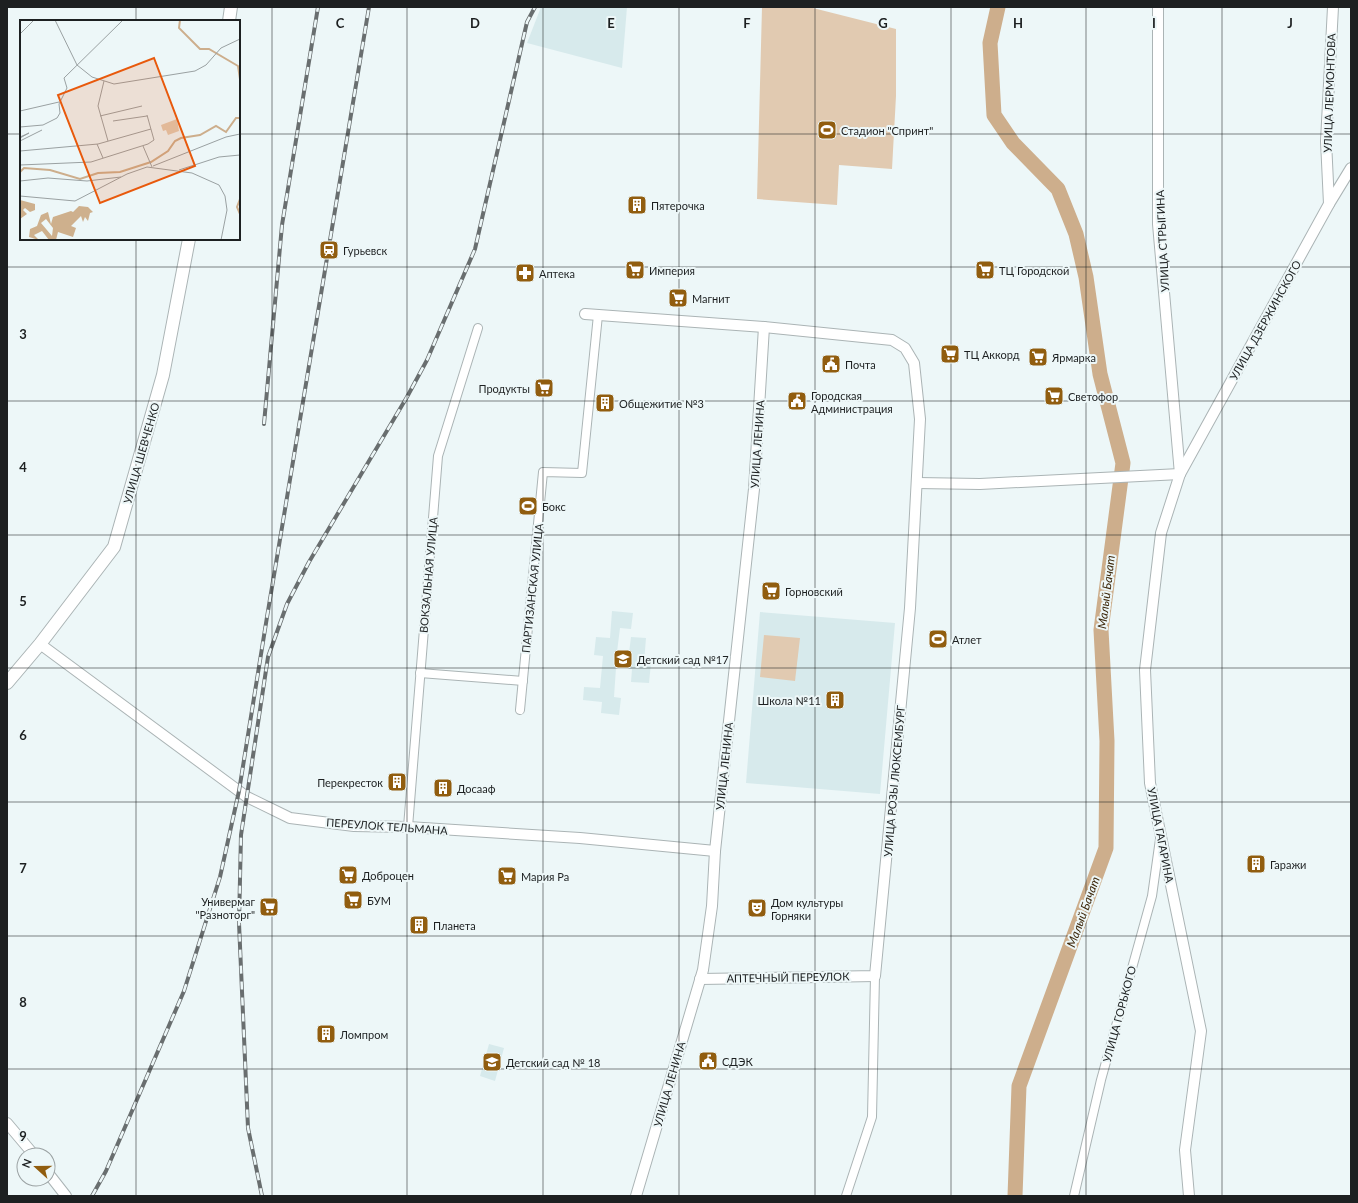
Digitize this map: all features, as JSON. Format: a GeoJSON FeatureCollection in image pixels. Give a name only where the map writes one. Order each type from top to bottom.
{"type":"FeatureCollection","features":[{"type":"Feature","properties":{"kind":"main road"},"geometry":{"type":"LineString","coordinates":[[229,20],[231,7]]}},
{"type":"Feature","properties":{"kind":"main road","name":"УЛИЦА ШЕВЧЕНКО"},"geometry":{"type":"LineString","coordinates":[[7,683],[40,644],[114,547],[163,375],[189,240]]}},
{"type":"Feature","properties":{"kind":"street","name":"УЛИЦА СТРЫГИНА"},"geometry":{"type":"LineString","coordinates":[[1158,7],[1158,224],[1180,474]]}},
{"type":"Feature","properties":{"kind":"street","name":"УЛИЦА ЛЕРМОНТОВА"},"geometry":{"type":"LineString","coordinates":[[1329,204],[1326,141],[1333,7]]}},
{"type":"Feature","properties":{"kind":"street","name":"УЛИЦА ДЗЕРЖИНСКОГО"},"geometry":{"type":"LineString","coordinates":[[1180,474],[1329,204],[1351,168]]}},
{"type":"Feature","properties":{"kind":"street"},"geometry":{"type":"LineString","coordinates":[[585,314],[764,327]]}},
{"type":"Feature","properties":{"kind":"street","name":"ПАРТИЗАНСКАЯ УЛИЦА"},"geometry":{"type":"LineString","coordinates":[[520,710],[543,472],[582,473],[598,315]]}},
{"type":"Feature","properties":{"kind":"street","name":"УЛИЦА РОЗЫ ЛЮКСЕМБУРГ"},"geometry":{"type":"LineString","coordinates":[[764,327],[892,340],[905,348],[914,363],[920,419],[910,608],[875,976],[872,1117],[846,1196]]}},
{"type":"Feature","properties":{"kind":"street","name":"УЛИЦА ЛЕНИНА"},"geometry":{"type":"LineString","coordinates":[[636,1196],[703,970],[712,906],[715,851],[754,489],[764,327]]}},
{"type":"Feature","properties":{"kind":"street","name":"ВОКЗАЛЬНАЯ УЛИЦА"},"geometry":{"type":"LineString","coordinates":[[408,827],[438,456],[478,328]]}},
{"type":"Feature","properties":{"kind":"street"},"geometry":{"type":"LineString","coordinates":[[917,483],[980,484],[1180,474]]}},
{"type":"Feature","properties":{"kind":"street","name":"УЛИЦА ГАГАРИНА"},"geometry":{"type":"LineString","coordinates":[[1180,474],[1161,533],[1145,670],[1150,783],[1200,1031],[1185,1150],[1189,1196]]}},
{"type":"Feature","properties":{"kind":"street","name":"ПЕРЕУЛОК ТЕЛЬМАНА"},"geometry":{"type":"LineString","coordinates":[[40,644],[247,797],[290,818],[354,826],[408,827],[580,838],[715,851]]}},
{"type":"Feature","properties":{"kind":"street"},"geometry":{"type":"LineString","coordinates":[[420,673],[523,680]]}},
{"type":"Feature","properties":{"kind":"street","name":"УЛИЦА ГОРЬКОГО"},"geometry":{"type":"LineString","coordinates":[[1074,1196],[1102,1080],[1152,896],[1161,832]]}},
{"type":"Feature","properties":{"kind":"street","name":"АПТЕЧНЫЙ ПЕРЕУЛОК"},"geometry":{"type":"LineString","coordinates":[[700,979],[875,976]]}},
{"type":"Feature","properties":{"kind":"street"},"geometry":{"type":"LineString","coordinates":[[7,1123],[27,1147]]}},
{"type":"Feature","properties":{"kind":"street"},"geometry":{"type":"LineString","coordinates":[[56,1184],[66,1196]]}},
{"type":"Feature","properties":{"kind":"shaded area"},"geometry":{"type":"Polygon","coordinates":[[[541,7],[627,7],[622,68],[527,43],[541,7]]]}},
{"type":"Feature","properties":{"kind":"shaded area","name":"Стадион \"Спринт\""},"geometry":{"type":"Polygon","coordinates":[[[762,7],[809,7],[896,29],[896,96],[892,169],[839,165],[837,205],[757,199],[762,7]]]}},
{"type":"Feature","properties":{"kind":"shaded area","name":"Детский сад №17"},"geometry":{"type":"Polygon","coordinates":[[[612,611],[633,613],[631,629],[620,628],[617,652],[629,653],[631,637],[646,638],[644,663],[651,663],[649,683],[631,682],[632,669],[616,668],[614,697],[621,698],[619,715],[601,713],[602,702],[583,700],[584,687],[600,688],[603,656],[594,655],[596,637],[610,638],[612,611]]]}},
{"type":"Feature","properties":{"kind":"shaded area"},"geometry":{"type":"Polygon","coordinates":[[[760,612],[895,623],[880,794],[746,783],[760,612]]]}},
{"type":"Feature","properties":{"kind":"shaded area"},"geometry":{"type":"Polygon","coordinates":[[[764,635],[800,638],[795,681],[760,677],[764,635]]]}},
{"type":"Feature","properties":{"kind":"shaded area","name":"Детский сад № 18"},"geometry":{"type":"Polygon","coordinates":[[[489,1044],[504,1048],[495,1081],[480,1076],[489,1044]]]}},
{"type":"Feature","properties":{"kind":"waterway","name":"Малый Бачат"},"geometry":{"type":"LineString","coordinates":[[998,7],[990,43],[994,115],[1013,143],[1058,189],[1076,234],[1086,277],[1100,374],[1123,463],[1101,630],[1107,741],[1106,848],[1019,1086],[1015,1196]]}},
{"type":"Feature","properties":{"kind":"railway"},"geometry":{"type":"LineString","coordinates":[[264,424],[282,225],[318,7]]}},
{"type":"Feature","properties":{"kind":"railway"},"geometry":{"type":"LineString","coordinates":[[92,1196],[106,1171],[184,991],[220,877],[239,791],[369,7]]}},
{"type":"Feature","properties":{"kind":"railway"},"geometry":{"type":"LineString","coordinates":[[262,1196],[248,1128],[239,923],[241,835],[268,657],[287,604],[309,562],[407,397],[427,360],[475,249],[527,22],[535,7]]}},
{"type":"Feature","properties":{"kind":"place","name":"Стадион \"Спринт\""},"geometry":{"type":"Point","coordinates":[827,130]}},
{"type":"Feature","properties":{"kind":"place","name":"Пятерочка"},"geometry":{"type":"Point","coordinates":[637,205]}},
{"type":"Feature","properties":{"kind":"place","name":"Гурьевск"},"geometry":{"type":"Point","coordinates":[329,250]}},
{"type":"Feature","properties":{"kind":"place","name":"Империя"},"geometry":{"type":"Point","coordinates":[635,270]}},
{"type":"Feature","properties":{"kind":"place","name":"ТЦ Городской"},"geometry":{"type":"Point","coordinates":[985,270]}},
{"type":"Feature","properties":{"kind":"place","name":"Аптека"},"geometry":{"type":"Point","coordinates":[525,273]}},
{"type":"Feature","properties":{"kind":"place","name":"Магнит"},"geometry":{"type":"Point","coordinates":[678,298]}},
{"type":"Feature","properties":{"kind":"place","name":"ТЦ Аккорд"},"geometry":{"type":"Point","coordinates":[950,354]}},
{"type":"Feature","properties":{"kind":"place","name":"Ярмарка"},"geometry":{"type":"Point","coordinates":[1038,357]}},
{"type":"Feature","properties":{"kind":"place","name":"Почта"},"geometry":{"type":"Point","coordinates":[831,364]}},
{"type":"Feature","properties":{"kind":"place","name":"Продукты"},"geometry":{"type":"Point","coordinates":[544,388]}},
{"type":"Feature","properties":{"kind":"place","name":"Светофор"},"geometry":{"type":"Point","coordinates":[1054,396]}},
{"type":"Feature","properties":{"kind":"place","name":"Городская Администрация"},"geometry":{"type":"Point","coordinates":[797,401]}},
{"type":"Feature","properties":{"kind":"place","name":"Общежитие №3"},"geometry":{"type":"Point","coordinates":[605,403]}},
{"type":"Feature","properties":{"kind":"place","name":"Бокс"},"geometry":{"type":"Point","coordinates":[528,506]}},
{"type":"Feature","properties":{"kind":"place","name":"Горновский"},"geometry":{"type":"Point","coordinates":[771,591]}},
{"type":"Feature","properties":{"kind":"place","name":"Атлет"},"geometry":{"type":"Point","coordinates":[938,639]}},
{"type":"Feature","properties":{"kind":"place","name":"Детский сад №17"},"geometry":{"type":"Point","coordinates":[623,659]}},
{"type":"Feature","properties":{"kind":"place","name":"Школа №11"},"geometry":{"type":"Point","coordinates":[835,700]}},
{"type":"Feature","properties":{"kind":"place","name":"Перекресток"},"geometry":{"type":"Point","coordinates":[397,782]}},
{"type":"Feature","properties":{"kind":"place","name":"Досааф"},"geometry":{"type":"Point","coordinates":[443,788]}},
{"type":"Feature","properties":{"kind":"place","name":"Гаражи"},"geometry":{"type":"Point","coordinates":[1256,864]}},
{"type":"Feature","properties":{"kind":"place","name":"Доброцен"},"geometry":{"type":"Point","coordinates":[348,875]}},
{"type":"Feature","properties":{"kind":"place","name":"Мария Ра"},"geometry":{"type":"Point","coordinates":[507,876]}},
{"type":"Feature","properties":{"kind":"place","name":"БУМ"},"geometry":{"type":"Point","coordinates":[353,900]}},
{"type":"Feature","properties":{"kind":"place","name":"Универмаг \"Разноторг\""},"geometry":{"type":"Point","coordinates":[269,907]}},
{"type":"Feature","properties":{"kind":"place","name":"Дом культуры Горняки"},"geometry":{"type":"Point","coordinates":[757,908]}},
{"type":"Feature","properties":{"kind":"place","name":"Планета"},"geometry":{"type":"Point","coordinates":[419,925]}},
{"type":"Feature","properties":{"kind":"place","name":"Ломпром"},"geometry":{"type":"Point","coordinates":[326,1034]}},
{"type":"Feature","properties":{"kind":"place","name":"СДЭК"},"geometry":{"type":"Point","coordinates":[708,1061]}},
{"type":"Feature","properties":{"kind":"place","name":"Детский сад № 18"},"geometry":{"type":"Point","coordinates":[492,1062]}}]}
